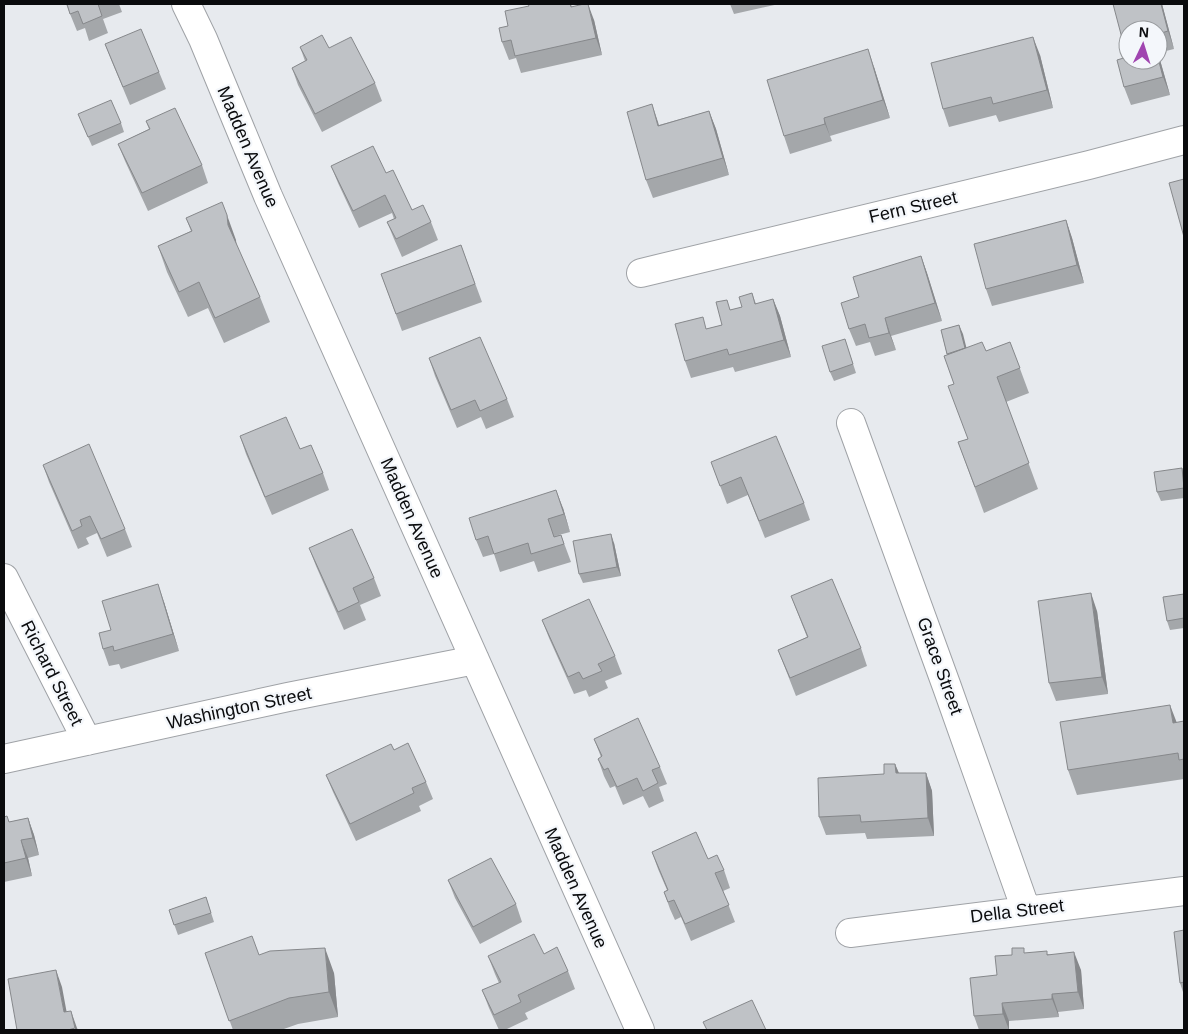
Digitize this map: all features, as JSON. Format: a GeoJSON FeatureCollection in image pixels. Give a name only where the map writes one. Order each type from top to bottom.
{"type":"FeatureCollection","features":[{"type":"Feature","properties":{"kind":"street","name":"Madden Avenue"},"geometry":{"type":"LineString","coordinates":[[186,4],[203,39],[268,196],[640,1030]]}},
{"type":"Feature","properties":{"kind":"street","name":"Fern Street"},"geometry":{"type":"LineString","coordinates":[[642,273],[1089,165],[1184,140]]}},
{"type":"Feature","properties":{"kind":"street","name":"Grace Street"},"geometry":{"type":"LineString","coordinates":[[851,423],[1026,910]]}},
{"type":"Feature","properties":{"kind":"street","name":"Richard Street"},"geometry":{"type":"LineString","coordinates":[[4,578],[87,741]]}},
{"type":"Feature","properties":{"kind":"street","name":"Washington Street"},"geometry":{"type":"LineString","coordinates":[[4,759],[278,699],[475,660]]}},
{"type":"Feature","properties":{"kind":"street","name":"Della Street"},"geometry":{"type":"LineString","coordinates":[[850,933],[1184,891]]}},
{"type":"Feature","properties":{"kind":"building"},"geometry":{"type":"Polygon","coordinates":[[[67,4],[98,4],[102,16],[83,24],[78,11],[70,14],[67,4]]]}},
{"type":"Feature","properties":{"kind":"building"},"geometry":{"type":"Polygon","coordinates":[[[528,4],[570,4],[571,7],[588,4],[596,38],[515,56],[511,40],[502,42],[499,28],[508,26],[505,11],[529,6],[528,4]]]}},
{"type":"Feature","properties":{"kind":"building"},"geometry":{"type":"Polygon","coordinates":[[[1113,4],[1161,4],[1165,20],[1118,20],[1118,23],[1113,4]]]}},
{"type":"Feature","properties":{"kind":"building"},"geometry":{"type":"Polygon","coordinates":[[[141,29],[159,72],[123,87],[105,44],[141,29]]]}},
{"type":"Feature","properties":{"kind":"building"},"geometry":{"type":"Polygon","coordinates":[[[322,35],[329,48],[351,37],[375,83],[315,114],[292,68],[307,60],[300,47],[322,35]]]}},
{"type":"Feature","properties":{"kind":"building"},"geometry":{"type":"Polygon","coordinates":[[[1033,37],[1047,90],[993,104],[991,97],[943,109],[931,63],[1033,37]]]}},
{"type":"Feature","properties":{"kind":"building"},"geometry":{"type":"Polygon","coordinates":[[[868,49],[883,100],[824,118],[825,124],[784,136],[767,80],[868,49]]]}},
{"type":"Feature","properties":{"kind":"building"},"geometry":{"type":"Polygon","coordinates":[[[1120,70],[1161,70],[1163,77],[1124,87],[1120,70]]]}},
{"type":"Feature","properties":{"kind":"building"},"geometry":{"type":"Polygon","coordinates":[[[111,100],[121,123],[88,137],[78,114],[111,100]]]}},
{"type":"Feature","properties":{"kind":"building"},"geometry":{"type":"Polygon","coordinates":[[[652,104],[658,126],[709,111],[723,158],[646,180],[627,112],[652,104]]]}},
{"type":"Feature","properties":{"kind":"building"},"geometry":{"type":"Polygon","coordinates":[[[175,108],[202,165],[142,193],[118,144],[150,129],[146,121],[175,108]]]}},
{"type":"Feature","properties":{"kind":"building"},"geometry":{"type":"Polygon","coordinates":[[[373,146],[386,173],[393,170],[412,210],[423,205],[431,222],[396,239],[387,222],[396,218],[385,195],[353,211],[331,166],[373,146]]]}},
{"type":"Feature","properties":{"kind":"building"},"geometry":{"type":"Polygon","coordinates":[[[1184,179],[1184,237],[1169,183],[1184,179]]]}},
{"type":"Feature","properties":{"kind":"building"},"geometry":{"type":"Polygon","coordinates":[[[222,202],[227,215],[228,225],[260,297],[215,318],[199,282],[179,292],[158,246],[192,231],[186,218],[222,202]]]}},
{"type":"Feature","properties":{"kind":"building"},"geometry":{"type":"Polygon","coordinates":[[[1066,220],[1077,265],[986,289],[974,244],[1066,220]]]}},
{"type":"Feature","properties":{"kind":"building"},"geometry":{"type":"Polygon","coordinates":[[[461,245],[475,284],[396,314],[381,274],[461,245]]]}},
{"type":"Feature","properties":{"kind":"building"},"geometry":{"type":"Polygon","coordinates":[[[921,256],[935,303],[885,318],[889,333],[869,338],[865,324],[849,329],[841,303],[859,297],[853,277],[921,256]]]}},
{"type":"Feature","properties":{"kind":"building"},"geometry":{"type":"Polygon","coordinates":[[[752,293],[755,304],[773,299],[784,340],[729,355],[727,349],[685,361],[675,324],[703,317],[706,329],[722,325],[716,302],[727,300],[730,310],[742,307],[739,297],[752,293]]]}},
{"type":"Feature","properties":{"kind":"building"},"geometry":{"type":"Polygon","coordinates":[[[959,325],[965,348],[947,354],[941,330],[959,325]]]}},
{"type":"Feature","properties":{"kind":"building"},"geometry":{"type":"Polygon","coordinates":[[[480,337],[507,399],[480,411],[475,400],[451,410],[429,358],[480,337]]]}},
{"type":"Feature","properties":{"kind":"building"},"geometry":{"type":"Polygon","coordinates":[[[845,339],[853,364],[830,372],[822,346],[845,339]]]}},
{"type":"Feature","properties":{"kind":"building"},"geometry":{"type":"Polygon","coordinates":[[[982,342],[986,351],[1010,342],[1020,368],[997,377],[1029,463],[975,487],[958,442],[968,439],[948,386],[954,384],[944,356],[982,342]]]}},
{"type":"Feature","properties":{"kind":"building"},"geometry":{"type":"Polygon","coordinates":[[[286,417],[300,449],[311,445],[323,473],[265,497],[240,436],[286,417]]]}},
{"type":"Feature","properties":{"kind":"building"},"geometry":{"type":"Polygon","coordinates":[[[776,436],[804,503],[759,521],[741,477],[720,486],[711,462],[776,436]]]}},
{"type":"Feature","properties":{"kind":"building"},"geometry":{"type":"Polygon","coordinates":[[[89,444],[125,529],[101,539],[90,516],[80,520],[82,526],[72,531],[43,465],[89,444]]]}},
{"type":"Feature","properties":{"kind":"building"},"geometry":{"type":"Polygon","coordinates":[[[1182,468],[1184,488],[1157,492],[1154,472],[1182,468]]]}},
{"type":"Feature","properties":{"kind":"building"},"geometry":{"type":"Polygon","coordinates":[[[556,490],[564,514],[548,519],[554,537],[561,535],[564,544],[531,554],[528,543],[494,554],[488,536],[476,540],[469,518],[556,490]]]}},
{"type":"Feature","properties":{"kind":"building"},"geometry":{"type":"Polygon","coordinates":[[[352,529],[374,578],[353,588],[359,602],[338,612],[309,548],[352,529]]]}},
{"type":"Feature","properties":{"kind":"building"},"geometry":{"type":"Polygon","coordinates":[[[611,534],[617,567],[579,574],[573,541],[611,534]]]}},
{"type":"Feature","properties":{"kind":"building"},"geometry":{"type":"Polygon","coordinates":[[[832,579],[861,648],[790,678],[778,650],[808,637],[791,596],[832,579]]]}},
{"type":"Feature","properties":{"kind":"building"},"geometry":{"type":"Polygon","coordinates":[[[158,584],[173,634],[114,651],[113,646],[103,649],[99,633],[111,630],[102,601],[158,584]]]}},
{"type":"Feature","properties":{"kind":"building"},"geometry":{"type":"Polygon","coordinates":[[[1091,593],[1102,677],[1049,683],[1038,601],[1091,593]]]}},
{"type":"Feature","properties":{"kind":"building"},"geometry":{"type":"Polygon","coordinates":[[[1184,594],[1184,618],[1167,621],[1163,597],[1184,594]]]}},
{"type":"Feature","properties":{"kind":"building"},"geometry":{"type":"Polygon","coordinates":[[[589,599],[615,656],[598,664],[602,671],[583,679],[579,672],[568,677],[542,620],[589,599]]]}},
{"type":"Feature","properties":{"kind":"building"},"geometry":{"type":"Polygon","coordinates":[[[1170,705],[1173,723],[1184,721],[1184,759],[1179,760],[1178,753],[1068,770],[1060,722],[1170,705]]]}},
{"type":"Feature","properties":{"kind":"building"},"geometry":{"type":"Polygon","coordinates":[[[638,718],[660,767],[652,770],[658,783],[643,791],[637,778],[617,787],[608,768],[604,770],[598,759],[602,756],[594,739],[638,718]]]}},
{"type":"Feature","properties":{"kind":"building"},"geometry":{"type":"Polygon","coordinates":[[[408,743],[426,782],[412,788],[414,793],[350,824],[326,775],[391,744],[394,750],[408,743]]]}},
{"type":"Feature","properties":{"kind":"building"},"geometry":{"type":"Polygon","coordinates":[[[884,764],[895,764],[896,773],[926,773],[928,818],[861,822],[860,815],[819,817],[818,778],[884,774],[884,764]]]}},
{"type":"Feature","properties":{"kind":"building"},"geometry":{"type":"Polygon","coordinates":[[[7,816],[9,822],[28,818],[33,838],[21,840],[26,858],[4,863],[4,817],[7,816]]]}},
{"type":"Feature","properties":{"kind":"building"},"geometry":{"type":"Polygon","coordinates":[[[696,832],[708,859],[717,855],[724,870],[715,873],[729,905],[685,924],[674,900],[668,902],[664,892],[668,890],[652,852],[696,832]]]}},
{"type":"Feature","properties":{"kind":"building"},"geometry":{"type":"Polygon","coordinates":[[[491,858],[516,904],[473,927],[448,880],[491,858]]]}},
{"type":"Feature","properties":{"kind":"building"},"geometry":{"type":"Polygon","coordinates":[[[206,897],[211,913],[174,925],[169,910],[206,897]]]}},
{"type":"Feature","properties":{"kind":"building"},"geometry":{"type":"Polygon","coordinates":[[[1184,930],[1184,982],[1180,983],[1174,932],[1184,930]]]}},
{"type":"Feature","properties":{"kind":"building"},"geometry":{"type":"Polygon","coordinates":[[[534,934],[544,954],[557,947],[568,971],[518,995],[521,1002],[494,1015],[482,990],[501,982],[488,956],[534,934]]]}},
{"type":"Feature","properties":{"kind":"building"},"geometry":{"type":"Polygon","coordinates":[[[252,936],[259,955],[270,951],[325,948],[329,992],[289,998],[229,1021],[205,953],[252,936]]]}},
{"type":"Feature","properties":{"kind":"building"},"geometry":{"type":"Polygon","coordinates":[[[1012,948],[1024,948],[1024,953],[1047,951],[1047,955],[1074,952],[1078,992],[1052,994],[1052,999],[1002,1003],[1003,1014],[974,1016],[970,978],[997,975],[995,956],[1012,955],[1012,948]]]}},
{"type":"Feature","properties":{"kind":"building"},"geometry":{"type":"Polygon","coordinates":[[[56,970],[64,1012],[71,1011],[75,1028],[68,1030],[17,1030],[8,979],[56,970]]]}},
{"type":"Feature","properties":{"kind":"building"},"geometry":{"type":"Polygon","coordinates":[[[752,1000],[766,1030],[707,1030],[703,1022],[752,1000]]]}}]}
